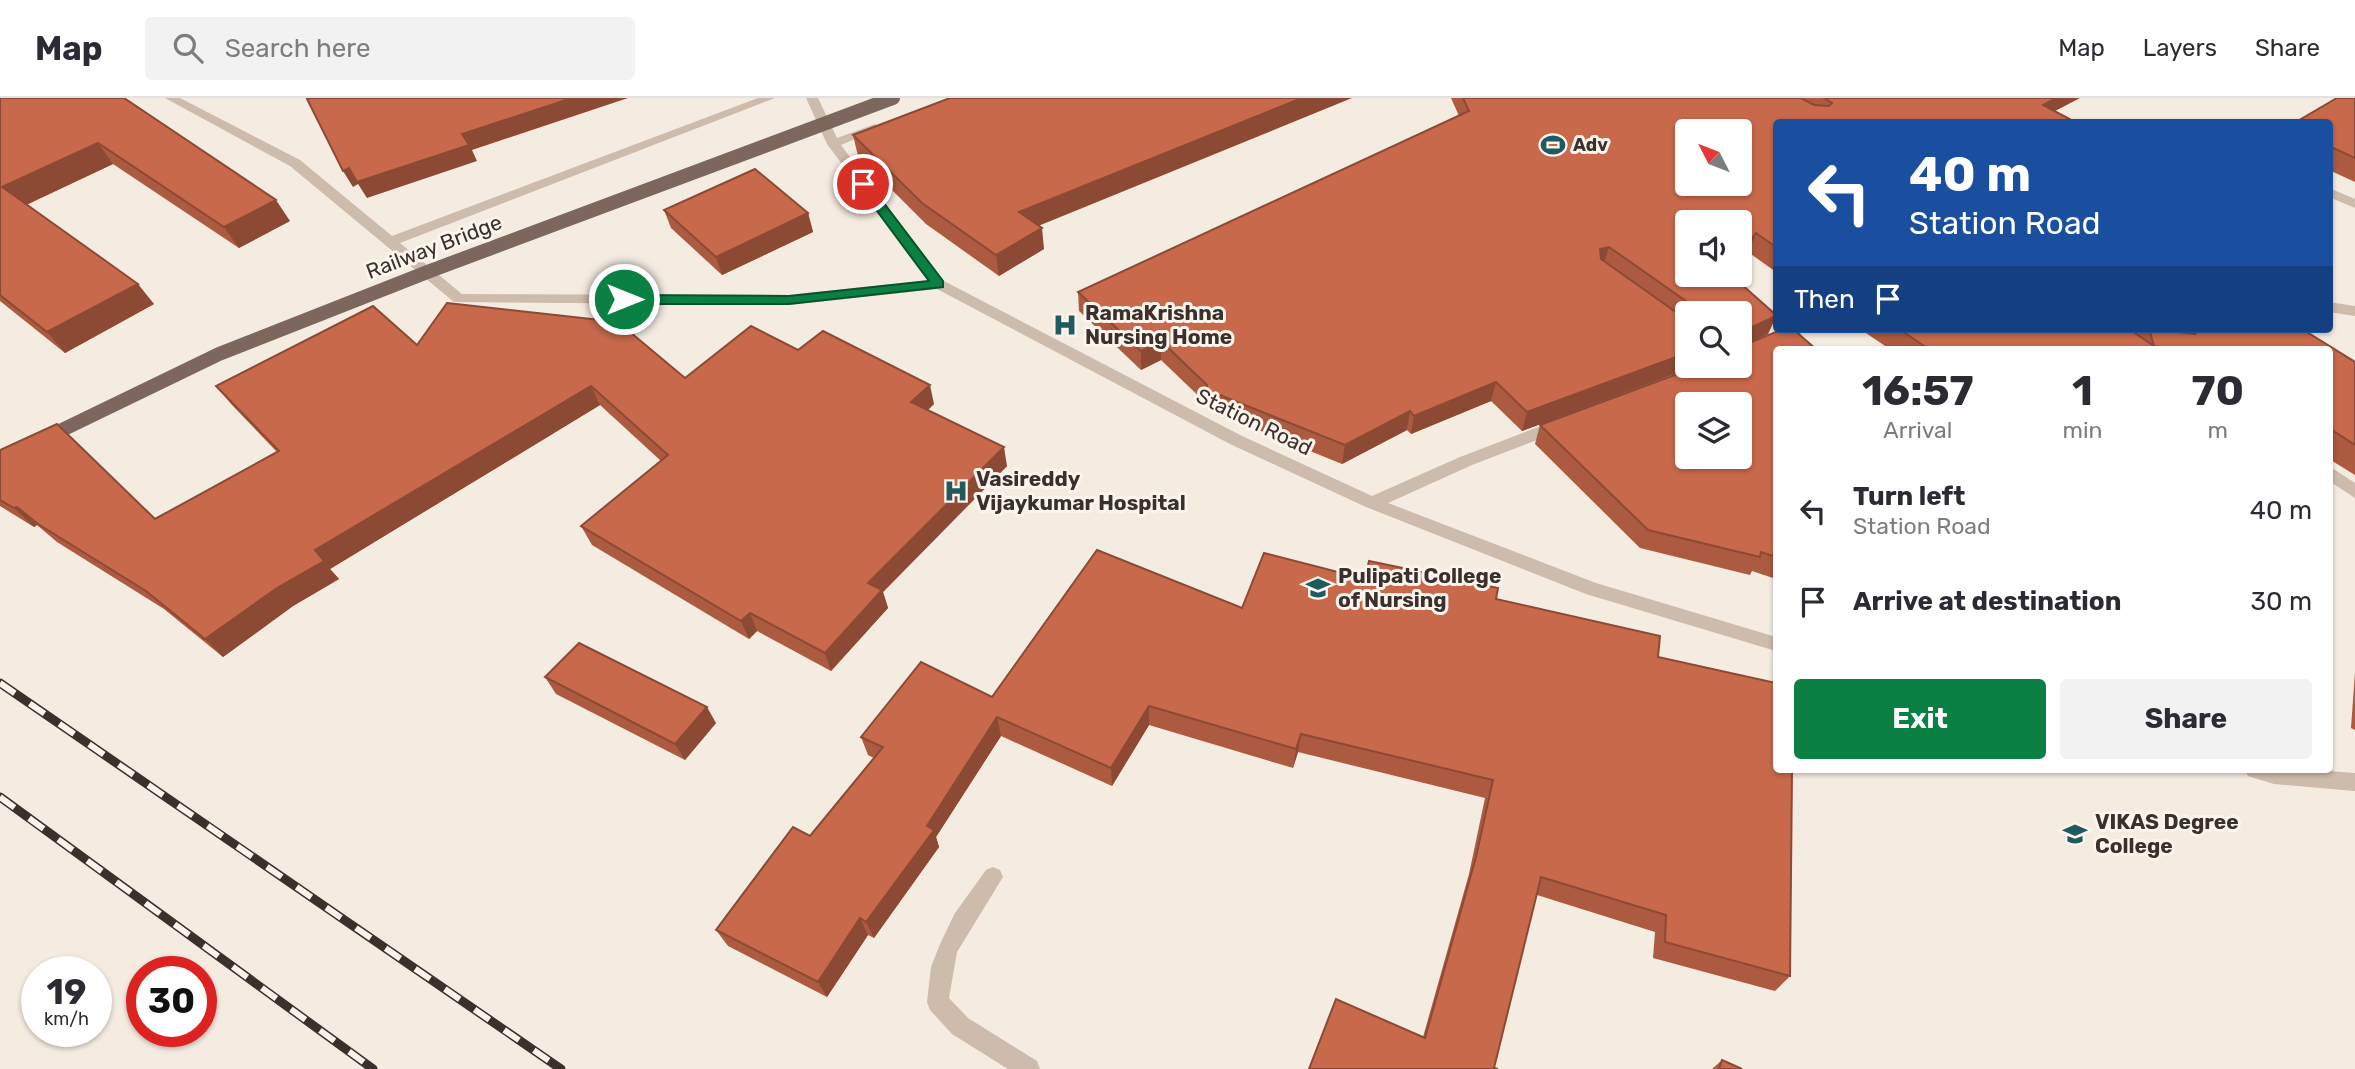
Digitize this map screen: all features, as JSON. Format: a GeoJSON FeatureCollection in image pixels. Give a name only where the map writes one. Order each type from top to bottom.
{"type":"FeatureCollection","features":[{"type":"Feature","properties":{"kind":"main road","name":"Railway Bridge"},"geometry":{"type":"LineString","coordinates":[[0,460],[219,354],[430,271],[893,98]]}},
{"type":"Feature","properties":{"kind":"street"},"geometry":{"type":"LineString","coordinates":[[171,98],[295,163],[459,299],[789,300],[939,284]]}},
{"type":"Feature","properties":{"kind":"street"},"geometry":{"type":"LineString","coordinates":[[390,242],[769,98]]}},
{"type":"Feature","properties":{"kind":"street","name":"Station Road"},"geometry":{"type":"LineString","coordinates":[[812,98],[833,144],[939,284],[1236,440],[1372,503],[1591,589],[1773,643]]}},
{"type":"Feature","properties":{"kind":"street"},"geometry":{"type":"LineString","coordinates":[[833,144],[893,121]]}},
{"type":"Feature","properties":{"kind":"street"},"geometry":{"type":"LineString","coordinates":[[2333,194],[2355,204]]}},
{"type":"Feature","properties":{"kind":"street"},"geometry":{"type":"LineString","coordinates":[[2333,308],[2355,312]]}},
{"type":"Feature","properties":{"kind":"street"},"geometry":{"type":"LineString","coordinates":[[1752,351],[1791,333]]}},
{"type":"Feature","properties":{"kind":"street"},"geometry":{"type":"LineString","coordinates":[[1372,503],[1466,461],[1579,418]]}},
{"type":"Feature","properties":{"kind":"street"},"geometry":{"type":"LineString","coordinates":[[2333,475],[2355,492]]}},
{"type":"Feature","properties":{"kind":"street"},"geometry":{"type":"LineString","coordinates":[[2266,773],[2319,774],[2355,782]]}},
{"type":"Feature","properties":{"kind":"street"},"geometry":{"type":"LineString","coordinates":[[993,877],[969,909],[946,948],[937,981],[937,1002],[960,1026],[1029,1069]]}},
{"type":"Feature","properties":{"kind":"building"},"geometry":{"type":"Polygon","coordinates":[[[0,98],[124,98],[276,200],[224,227],[98,143],[2,187],[138,284],[47,332],[0,295],[0,98]]]}},
{"type":"Feature","properties":{"kind":"building"},"geometry":{"type":"Polygon","coordinates":[[[572,98],[462,134],[469,145],[357,182],[349,168],[343,171],[307,99],[572,98]]]}},
{"type":"Feature","properties":{"kind":"building"},"geometry":{"type":"Polygon","coordinates":[[[950,98],[1302,98],[1019,212],[1042,228],[996,255],[922,203],[853,135],[950,98]]]}},
{"type":"Feature","properties":{"kind":"building"},"geometry":{"type":"Polygon","coordinates":[[[1463,98],[1801,98],[1814,105],[1829,106],[1832,103],[1824,98],[2056,98],[2043,105],[2069,119],[1773,119],[1773,245],[1756,233],[1752,238],[1752,210],[1675,210],[1675,287],[1744,287],[1773,312],[1773,317],[1752,327],[1752,301],[1686,301],[1609,247],[1600,249],[1601,259],[1675,311],[1675,357],[1527,412],[1496,382],[1414,416],[1410,411],[1345,445],[1207,390],[1207,385],[1161,341],[1141,351],[1078,292],[1469,111],[1463,98]]]}},
{"type":"Feature","properties":{"kind":"building"},"geometry":{"type":"Polygon","coordinates":[[[2337,98],[2355,98],[2355,158],[2333,148],[2333,119],[2301,119],[2337,98]]]}},
{"type":"Feature","properties":{"kind":"building"},"geometry":{"type":"Polygon","coordinates":[[[755,169],[808,213],[716,257],[664,210],[755,169]]]}},
{"type":"Feature","properties":{"kind":"building"},"geometry":{"type":"Polygon","coordinates":[[[447,303],[618,322],[685,378],[751,326],[798,350],[823,331],[930,385],[911,402],[1004,447],[868,583],[882,590],[825,653],[750,613],[741,621],[581,526],[668,455],[591,386],[315,550],[324,561],[277,588],[205,639],[146,591],[38,524],[17,507],[0,500],[0,450],[57,424],[155,519],[279,451],[216,386],[373,306],[417,345],[447,303]]]}},
{"type":"Feature","properties":{"kind":"building"},"geometry":{"type":"Polygon","coordinates":[[[1773,333],[1798,333],[1812,346],[1773,346],[1773,556],[1761,552],[1760,557],[1648,530],[1540,425],[1675,375],[1675,378],[1752,378],[1752,342],[1773,333]]]}},
{"type":"Feature","properties":{"kind":"building"},"geometry":{"type":"Polygon","coordinates":[[[1905,333],[2135,333],[2154,346],[1924,346],[1905,333]]]}},
{"type":"Feature","properties":{"kind":"building"},"geometry":{"type":"Polygon","coordinates":[[[2150,333],[2195,334],[2308,333],[2329,346],[2154,346],[2150,333]]]}},
{"type":"Feature","properties":{"kind":"building"},"geometry":{"type":"Polygon","coordinates":[[[2333,348],[2355,362],[2355,445],[2333,431],[2333,348]]]}},
{"type":"Feature","properties":{"kind":"building"},"geometry":{"type":"Polygon","coordinates":[[[1097,550],[1242,608],[1264,553],[1365,579],[1369,561],[1498,588],[1496,599],[1660,636],[1658,657],[1773,682],[1773,773],[1792,773],[1790,976],[1665,942],[1666,915],[1541,877],[1494,1068],[1498,1069],[1309,1069],[1336,999],[1425,1038],[1476,857],[1493,780],[1301,734],[1296,749],[1149,706],[1111,768],[997,717],[927,826],[934,830],[866,922],[860,918],[818,982],[716,930],[793,827],[810,836],[883,747],[861,737],[921,662],[992,697],[1097,550]]]}},
{"type":"Feature","properties":{"kind":"building"},"geometry":{"type":"Polygon","coordinates":[[[579,643],[707,707],[675,744],[545,677],[579,643]]]}},
{"type":"Feature","properties":{"kind":"building"},"geometry":{"type":"Polygon","coordinates":[[[1722,1060],[1742,1069],[1719,1069],[1722,1060]]]}},
{"type":"Feature","properties":{"kind":"railway"},"geometry":{"type":"LineString","coordinates":[[0,683],[561,1069]]}},
{"type":"Feature","properties":{"kind":"railway"},"geometry":{"type":"LineString","coordinates":[[0,797],[373,1069]]}},
{"type":"Feature","properties":{"kind":"place","name":"Adv"},"geometry":{"type":"Point","coordinates":[1553,145]}},
{"type":"Feature","properties":{"kind":"place","name":"RamaKrishna Nursing Home"},"geometry":{"type":"Point","coordinates":[1065,325]}},
{"type":"Feature","properties":{"kind":"place","name":"Vasireddy Vijaykumar Hospital"},"geometry":{"type":"Point","coordinates":[956,491]}},
{"type":"Feature","properties":{"kind":"place","name":"Pulipati College of Nursing"},"geometry":{"type":"Point","coordinates":[1318,588]}},
{"type":"Feature","properties":{"kind":"place","name":"VIKAS Degree College"},"geometry":{"type":"Point","coordinates":[2075,834]}},
{"type":"Feature","properties":{"kind":"route"},"geometry":{"type":"LineString","coordinates":[[624,299],[789,300],[939,284],[863,184]]}}]}
